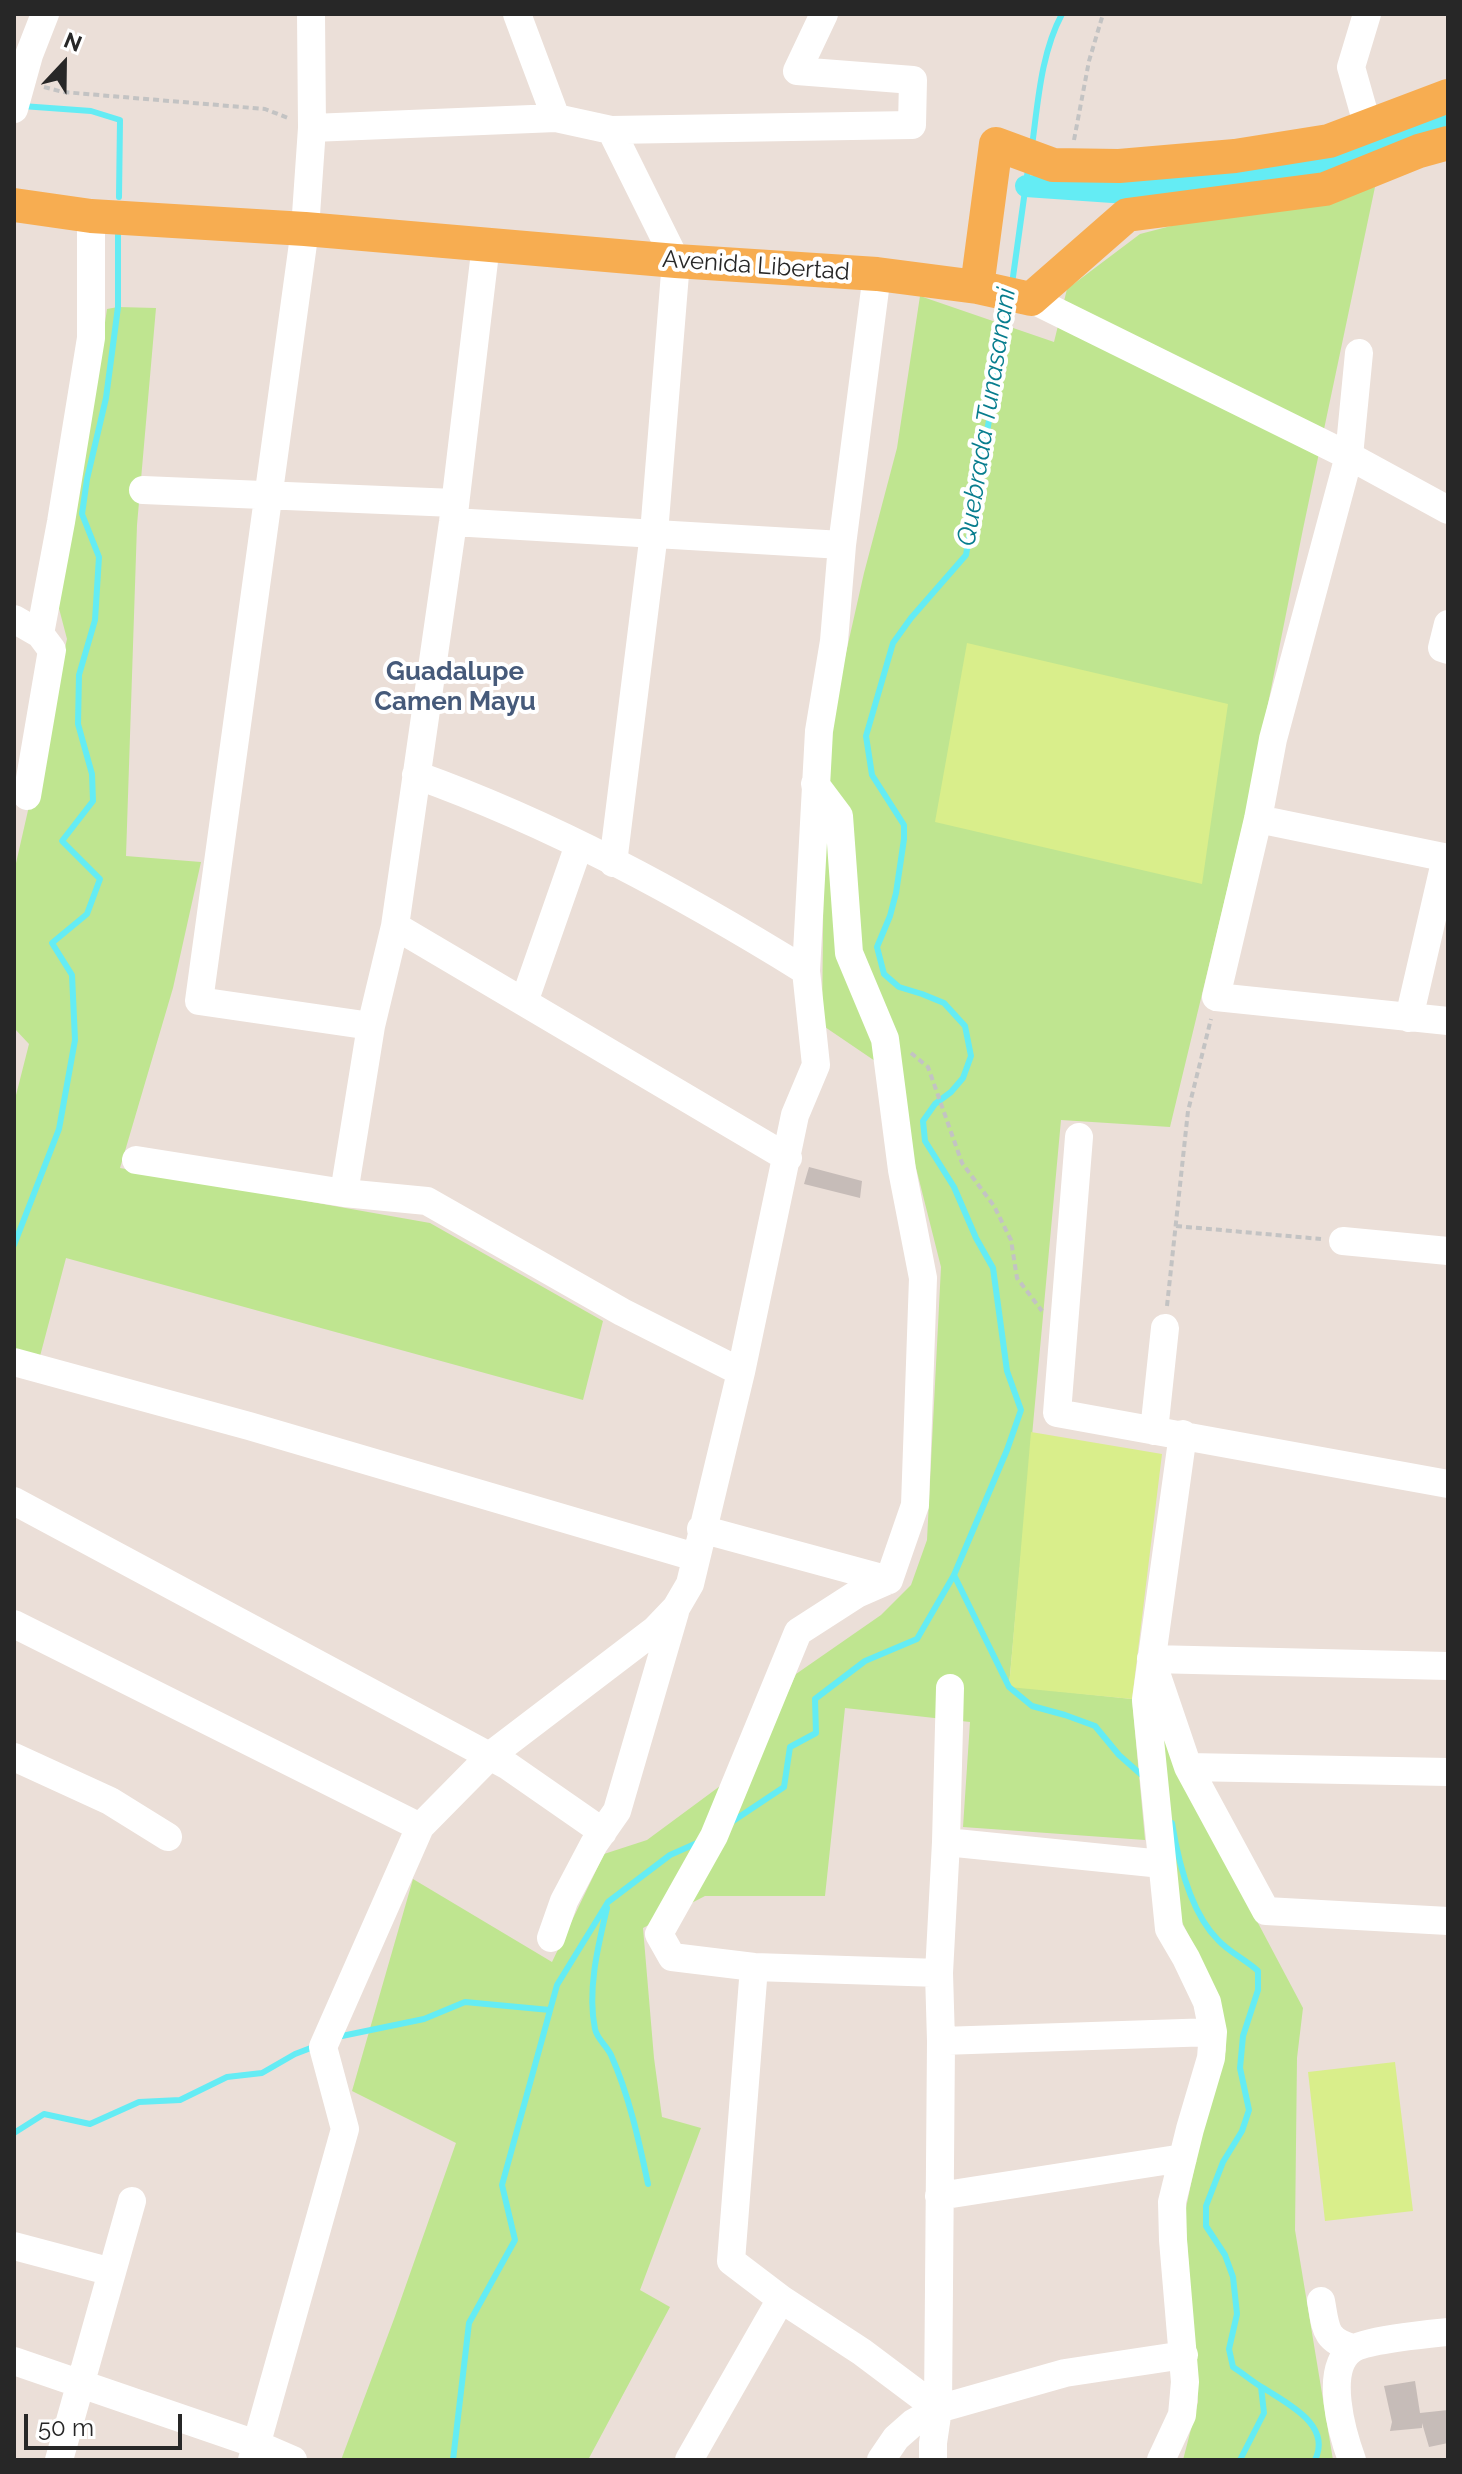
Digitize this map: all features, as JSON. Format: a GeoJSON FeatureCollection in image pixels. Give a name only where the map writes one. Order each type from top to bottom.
{"type":"FeatureCollection","features":[{"type":"Feature","properties":{"kind":"main road"},"geometry":{"type":"LineString","coordinates":[[977,287],[996,144],[1060,165],[1119,166],[1235,156],[1329,141],[1448,96]]}},
{"type":"Feature","properties":{"kind":"main road"},"geometry":{"type":"LineString","coordinates":[[1031,299],[1127,215],[1325,189],[1419,151],[1448,143]]}},
{"type":"Feature","properties":{"kind":"main road","name":"Avenida Libertad"},"geometry":{"type":"LineString","coordinates":[[14,205],[91,216],[305,229],[676,261],[877,274],[977,287],[1031,299]]}},
{"type":"Feature","properties":{"kind":"street"},"geometry":{"type":"LineString","coordinates":[[14,109],[29,55],[45,14]]}},
{"type":"Feature","properties":{"kind":"street"},"geometry":{"type":"LineString","coordinates":[[311,14],[312,128],[305,229],[199,1001],[371,1026]]}},
{"type":"Feature","properties":{"kind":"street"},"geometry":{"type":"LineString","coordinates":[[517,14],[556,118]]}},
{"type":"Feature","properties":{"kind":"street"},"geometry":{"type":"LineString","coordinates":[[312,128],[556,118],[611,130],[912,125],[913,80],[797,71],[824,14]]}},
{"type":"Feature","properties":{"kind":"street"},"geometry":{"type":"LineString","coordinates":[[1367,14],[1351,67],[1368,127]]}},
{"type":"Feature","properties":{"kind":"street"},"geometry":{"type":"LineString","coordinates":[[611,130],[676,261],[654,533],[613,863]]}},
{"type":"Feature","properties":{"kind":"street"},"geometry":{"type":"LineString","coordinates":[[40,634],[91,338],[91,216]]}},
{"type":"Feature","properties":{"kind":"street"},"geometry":{"type":"LineString","coordinates":[[344,1193],[371,1026],[395,926],[454,513],[486,244]]}},
{"type":"Feature","properties":{"kind":"street"},"geometry":{"type":"LineString","coordinates":[[254,2452],[345,2129],[323,2047],[420,1827],[491,1756],[655,1630],[676,1608],[690,1584],[741,1372],[795,1115],[816,1065],[806,971],[819,731],[834,641],[842,545],[877,274]]}},
{"type":"Feature","properties":{"kind":"street","name":"Avenida Libertad"},"geometry":{"type":"LineString","coordinates":[[1031,299],[1349,456],[1448,510]]}},
{"type":"Feature","properties":{"kind":"street"},"geometry":{"type":"LineString","coordinates":[[1359,353],[1349,456],[1273,739],[1258,819],[1216,997],[1448,1021]]}},
{"type":"Feature","properties":{"kind":"street"},"geometry":{"type":"LineString","coordinates":[[143,490],[268,495],[654,533],[842,545]]}},
{"type":"Feature","properties":{"kind":"street"},"geometry":{"type":"LineString","coordinates":[[14,619],[40,634],[52,650],[27,796]]}},
{"type":"Feature","properties":{"kind":"street"},"geometry":{"type":"LineString","coordinates":[[1448,624],[1442,648],[1448,650]]}},
{"type":"Feature","properties":{"kind":"street"},"geometry":{"type":"LineString","coordinates":[[416,775],[475,796],[579,845],[714,914],[806,971]]}},
{"type":"Feature","properties":{"kind":"street"},"geometry":{"type":"LineString","coordinates":[[815,784],[839,816],[849,953],[885,1039],[902,1170],[923,1278],[915,1505],[889,1580],[857,1594],[798,1632],[714,1836],[659,1934],[672,1957],[754,1967],[939,1973]]}},
{"type":"Feature","properties":{"kind":"street"},"geometry":{"type":"LineString","coordinates":[[1258,819],[1447,858],[1409,1018]]}},
{"type":"Feature","properties":{"kind":"street"},"geometry":{"type":"LineString","coordinates":[[524,1002],[579,845]]}},
{"type":"Feature","properties":{"kind":"street"},"geometry":{"type":"LineString","coordinates":[[395,926],[788,1158]]}},
{"type":"Feature","properties":{"kind":"street"},"geometry":{"type":"LineString","coordinates":[[1079,1137],[1057,1413],[1448,1484]]}},
{"type":"Feature","properties":{"kind":"street"},"geometry":{"type":"LineString","coordinates":[[136,1160],[344,1193],[427,1201],[622,1312],[741,1372]]}},
{"type":"Feature","properties":{"kind":"street"},"geometry":{"type":"LineString","coordinates":[[1343,1241],[1448,1251]]}},
{"type":"Feature","properties":{"kind":"street"},"geometry":{"type":"LineString","coordinates":[[1154,1431],[1165,1328]]}},
{"type":"Feature","properties":{"kind":"street"},"geometry":{"type":"LineString","coordinates":[[14,1362],[698,1543],[889,1580]]}},
{"type":"Feature","properties":{"kind":"street"},"geometry":{"type":"LineString","coordinates":[[1161,2460],[1182,2415],[1185,2382],[1172,2202],[1211,2058],[1213,2032],[1207,2002],[1169,1929],[1146,1700],[1183,1434]]}},
{"type":"Feature","properties":{"kind":"street"},"geometry":{"type":"LineString","coordinates":[[14,1501],[491,1756],[603,1832]]}},
{"type":"Feature","properties":{"kind":"street"},"geometry":{"type":"LineString","coordinates":[[551,1938],[564,1901],[617,1811],[676,1608]]}},
{"type":"Feature","properties":{"kind":"street"},"geometry":{"type":"LineString","coordinates":[[14,1624],[420,1827]]}},
{"type":"Feature","properties":{"kind":"street"},"geometry":{"type":"LineString","coordinates":[[1151,1659],[1448,1666]]}},
{"type":"Feature","properties":{"kind":"street"},"geometry":{"type":"LineString","coordinates":[[1151,1659],[1188,1767],[1266,1911],[1448,1921]]}},
{"type":"Feature","properties":{"kind":"street"},"geometry":{"type":"LineString","coordinates":[[933,2460],[938,2409],[939,1973],[950,1688]]}},
{"type":"Feature","properties":{"kind":"street"},"geometry":{"type":"LineString","coordinates":[[14,1757],[110,1801],[168,1837]]}},
{"type":"Feature","properties":{"kind":"street"},"geometry":{"type":"LineString","coordinates":[[1188,1767],[1448,1772]]}},
{"type":"Feature","properties":{"kind":"street"},"geometry":{"type":"LineString","coordinates":[[946,1842],[1162,1864]]}},
{"type":"Feature","properties":{"kind":"street"},"geometry":{"type":"LineString","coordinates":[[754,1967],[731,2261],[938,2409]]}},
{"type":"Feature","properties":{"kind":"street"},"geometry":{"type":"LineString","coordinates":[[941,2041],[1213,2032]]}},
{"type":"Feature","properties":{"kind":"street"},"geometry":{"type":"LineString","coordinates":[[939,2196],[1183,2158]]}},
{"type":"Feature","properties":{"kind":"street"},"geometry":{"type":"LineString","coordinates":[[59,2460],[132,2201]]}},
{"type":"Feature","properties":{"kind":"street"},"geometry":{"type":"LineString","coordinates":[[14,2246],[112,2272]]}},
{"type":"Feature","properties":{"kind":"street"},"geometry":{"type":"LineString","coordinates":[[689,2460],[781,2299]]}},
{"type":"Feature","properties":{"kind":"street"},"geometry":{"type":"LineString","coordinates":[[1321,2301],[1326,2331],[1337,2343],[1353,2348],[1448,2332]]}},
{"type":"Feature","properties":{"kind":"street"},"geometry":{"type":"LineString","coordinates":[[1352,2460],[1342,2434],[1336,2372],[1341,2360],[1353,2348]]}},
{"type":"Feature","properties":{"kind":"street"},"geometry":{"type":"LineString","coordinates":[[881,2460],[896,2438],[913,2423],[938,2409],[1065,2373],[1184,2355]]}},
{"type":"Feature","properties":{"kind":"street"},"geometry":{"type":"LineString","coordinates":[[14,2361],[254,2452],[293,2460]]}},
{"type":"Feature","properties":{"kind":"path"},"geometry":{"type":"LineString","coordinates":[[1060,165],[1079,121],[1089,61],[1103,14]]}},
{"type":"Feature","properties":{"kind":"path"},"geometry":{"type":"LineString","coordinates":[[22,80],[63,92],[265,109],[312,128]]}},
{"type":"Feature","properties":{"kind":"path"},"geometry":{"type":"LineString","coordinates":[[1165,1328],[1188,1111],[1216,997]]}},
{"type":"Feature","properties":{"kind":"path"},"geometry":{"type":"LineString","coordinates":[[885,1039],[905,1048],[928,1067],[962,1163],[994,1206],[1011,1240],[1017,1278],[1062,1339]]}},
{"type":"Feature","properties":{"kind":"path"},"geometry":{"type":"LineString","coordinates":[[1176,1226],[1343,1241]]}},
{"type":"Feature","properties":{"kind":"green space"},"geometry":{"type":"Polygon","coordinates":[[[1375,187],[1249,799],[1170,1127],[1061,1120],[1009,1686],[1132,1699],[1145,1840],[963,1827],[970,1722],[845,1708],[825,1896],[705,1896],[643,1928],[662,2117],[701,2128],[640,2290],[670,2307],[588,2460],[341,2460],[456,2143],[352,2091],[413,1879],[552,1962],[604,1854],[647,1840],[758,1758],[796,1674],[881,1615],[911,1585],[927,1540],[941,1267],[909,1140],[900,1078],[822,1025],[824,834],[829,728],[864,573],[897,448],[920,296],[1054,342],[1067,289],[1140,234],[1194,220],[1279,211],[1375,187]]]}},
{"type":"Feature","properties":{"kind":"green space"},"geometry":{"type":"Polygon","coordinates":[[[156,308],[137,525],[126,856],[201,862],[173,988],[120,1168],[430,1223],[603,1321],[583,1400],[66,1258],[39,1360],[14,1352],[14,1103],[29,1044],[14,1028],[14,872],[67,639],[56,597],[93,404],[107,309],[156,308]]]}},
{"type":"Feature","properties":{"kind":"green space"},"geometry":{"type":"Polygon","coordinates":[[[967,643],[1228,704],[1202,884],[935,822],[967,643]]]}},
{"type":"Feature","properties":{"kind":"green space"},"geometry":{"type":"Polygon","coordinates":[[[1031,1432],[1162,1454],[1132,1699],[1009,1687],[1031,1432]]]}},
{"type":"Feature","properties":{"kind":"green space"},"geometry":{"type":"Polygon","coordinates":[[[1160,1723],[1177,1770],[1303,2008],[1297,2058],[1295,2230],[1333,2460],[1183,2460],[1198,2402],[1185,2213],[1199,2145],[1226,2050],[1220,1998],[1181,1920],[1160,1723]]]}},
{"type":"Feature","properties":{"kind":"green space"},"geometry":{"type":"Polygon","coordinates":[[[1395,2062],[1413,2211],[1325,2221],[1308,2072],[1395,2062]]]}},
{"type":"Feature","properties":{"kind":"building"},"geometry":{"type":"Polygon","coordinates":[[[809,1167],[862,1181],[860,1198],[804,1184],[809,1167]]]}},
{"type":"Feature","properties":{"kind":"building"},"geometry":{"type":"Polygon","coordinates":[[[1415,2381],[1420,2413],[1448,2410],[1448,2443],[1429,2447],[1422,2423],[1422,2428],[1390,2431],[1392,2422],[1384,2386],[1415,2381]]]}},
{"type":"Feature","properties":{"kind":"waterway","name":"Quebrada Tunasanani"},"geometry":{"type":"LineString","coordinates":[[1032,146],[1045,61],[1062,14]]}},
{"type":"Feature","properties":{"kind":"waterway"},"geometry":{"type":"LineString","coordinates":[[22,106],[91,111],[120,120],[119,197]]}},
{"type":"Feature","properties":{"kind":"waterway"},"geometry":{"type":"LineString","coordinates":[[1026,186],[1127,193],[1151,187],[1260,178],[1315,169],[1448,118]]}},
{"type":"Feature","properties":{"kind":"waterway","name":"Quebrada Tunasanani"},"geometry":{"type":"LineString","coordinates":[[1012,284],[1028,169]]}},
{"type":"Feature","properties":{"kind":"waterway"},"geometry":{"type":"LineString","coordinates":[[14,1245],[59,1129],[75,1040],[72,975],[52,943],[87,914],[100,879],[62,841],[93,801],[92,774],[78,724],[79,675],[95,620],[99,557],[82,514],[106,398],[118,307],[118,235]]}},
{"type":"Feature","properties":{"kind":"waterway","name":"Quebrada Tunasanani"},"geometry":{"type":"LineString","coordinates":[[730,1823],[784,1787],[790,1747],[816,1733],[815,1699],[865,1661],[917,1639],[954,1575],[1021,1410],[1007,1371],[993,1268],[954,1187],[925,1141],[923,1121],[935,1104],[963,1078],[971,1056],[965,1026],[944,1003],[899,987],[884,974],[877,947],[896,893],[904,825],[872,775],[866,736],[893,643],[966,555],[1009,303]]}},
{"type":"Feature","properties":{"kind":"waterway","name":"Quebrada Tunasanani"},"geometry":{"type":"LineString","coordinates":[[954,1575],[1009,1687],[1032,1706],[1095,1726],[1119,1755],[1145,1778]]}},
{"type":"Feature","properties":{"kind":"waterway","name":"Quebrada Tunasanani"},"geometry":{"type":"LineString","coordinates":[[1172,1823],[1182,1869],[1200,1916],[1222,1944],[1258,1971],[1258,1990],[1243,2036],[1240,2068],[1249,2110],[1242,2131],[1223,2162],[1206,2206],[1206,2226],[1225,2255],[1233,2277],[1237,2314],[1229,2349],[1233,2367],[1295,2409],[1313,2426],[1319,2448],[1315,2460]]}},
{"type":"Feature","properties":{"kind":"waterway"},"geometry":{"type":"LineString","coordinates":[[453,2460],[469,2323],[515,2240],[502,2185],[557,1985],[608,1902],[670,1855],[697,1843]]}},
{"type":"Feature","properties":{"kind":"waterway"},"geometry":{"type":"LineString","coordinates":[[607,1908],[593,1984],[595,2029],[611,2055],[623,2086],[648,2184]]}},
{"type":"Feature","properties":{"kind":"waterway"},"geometry":{"type":"LineString","coordinates":[[337,2037],[424,2019],[465,2002],[550,2010]]}},
{"type":"Feature","properties":{"kind":"waterway"},"geometry":{"type":"LineString","coordinates":[[14,2133],[44,2114],[90,2124],[139,2102],[180,2100],[227,2077],[262,2073],[316,2046]]}},
{"type":"Feature","properties":{"kind":"waterway"},"geometry":{"type":"LineString","coordinates":[[1240,2460],[1264,2413],[1261,2387]]}},
{"type":"Feature","properties":{"kind":"district","name":"Guadalupe Camen Mayu"},"geometry":{"type":"Point","coordinates":[455,687]}}]}
